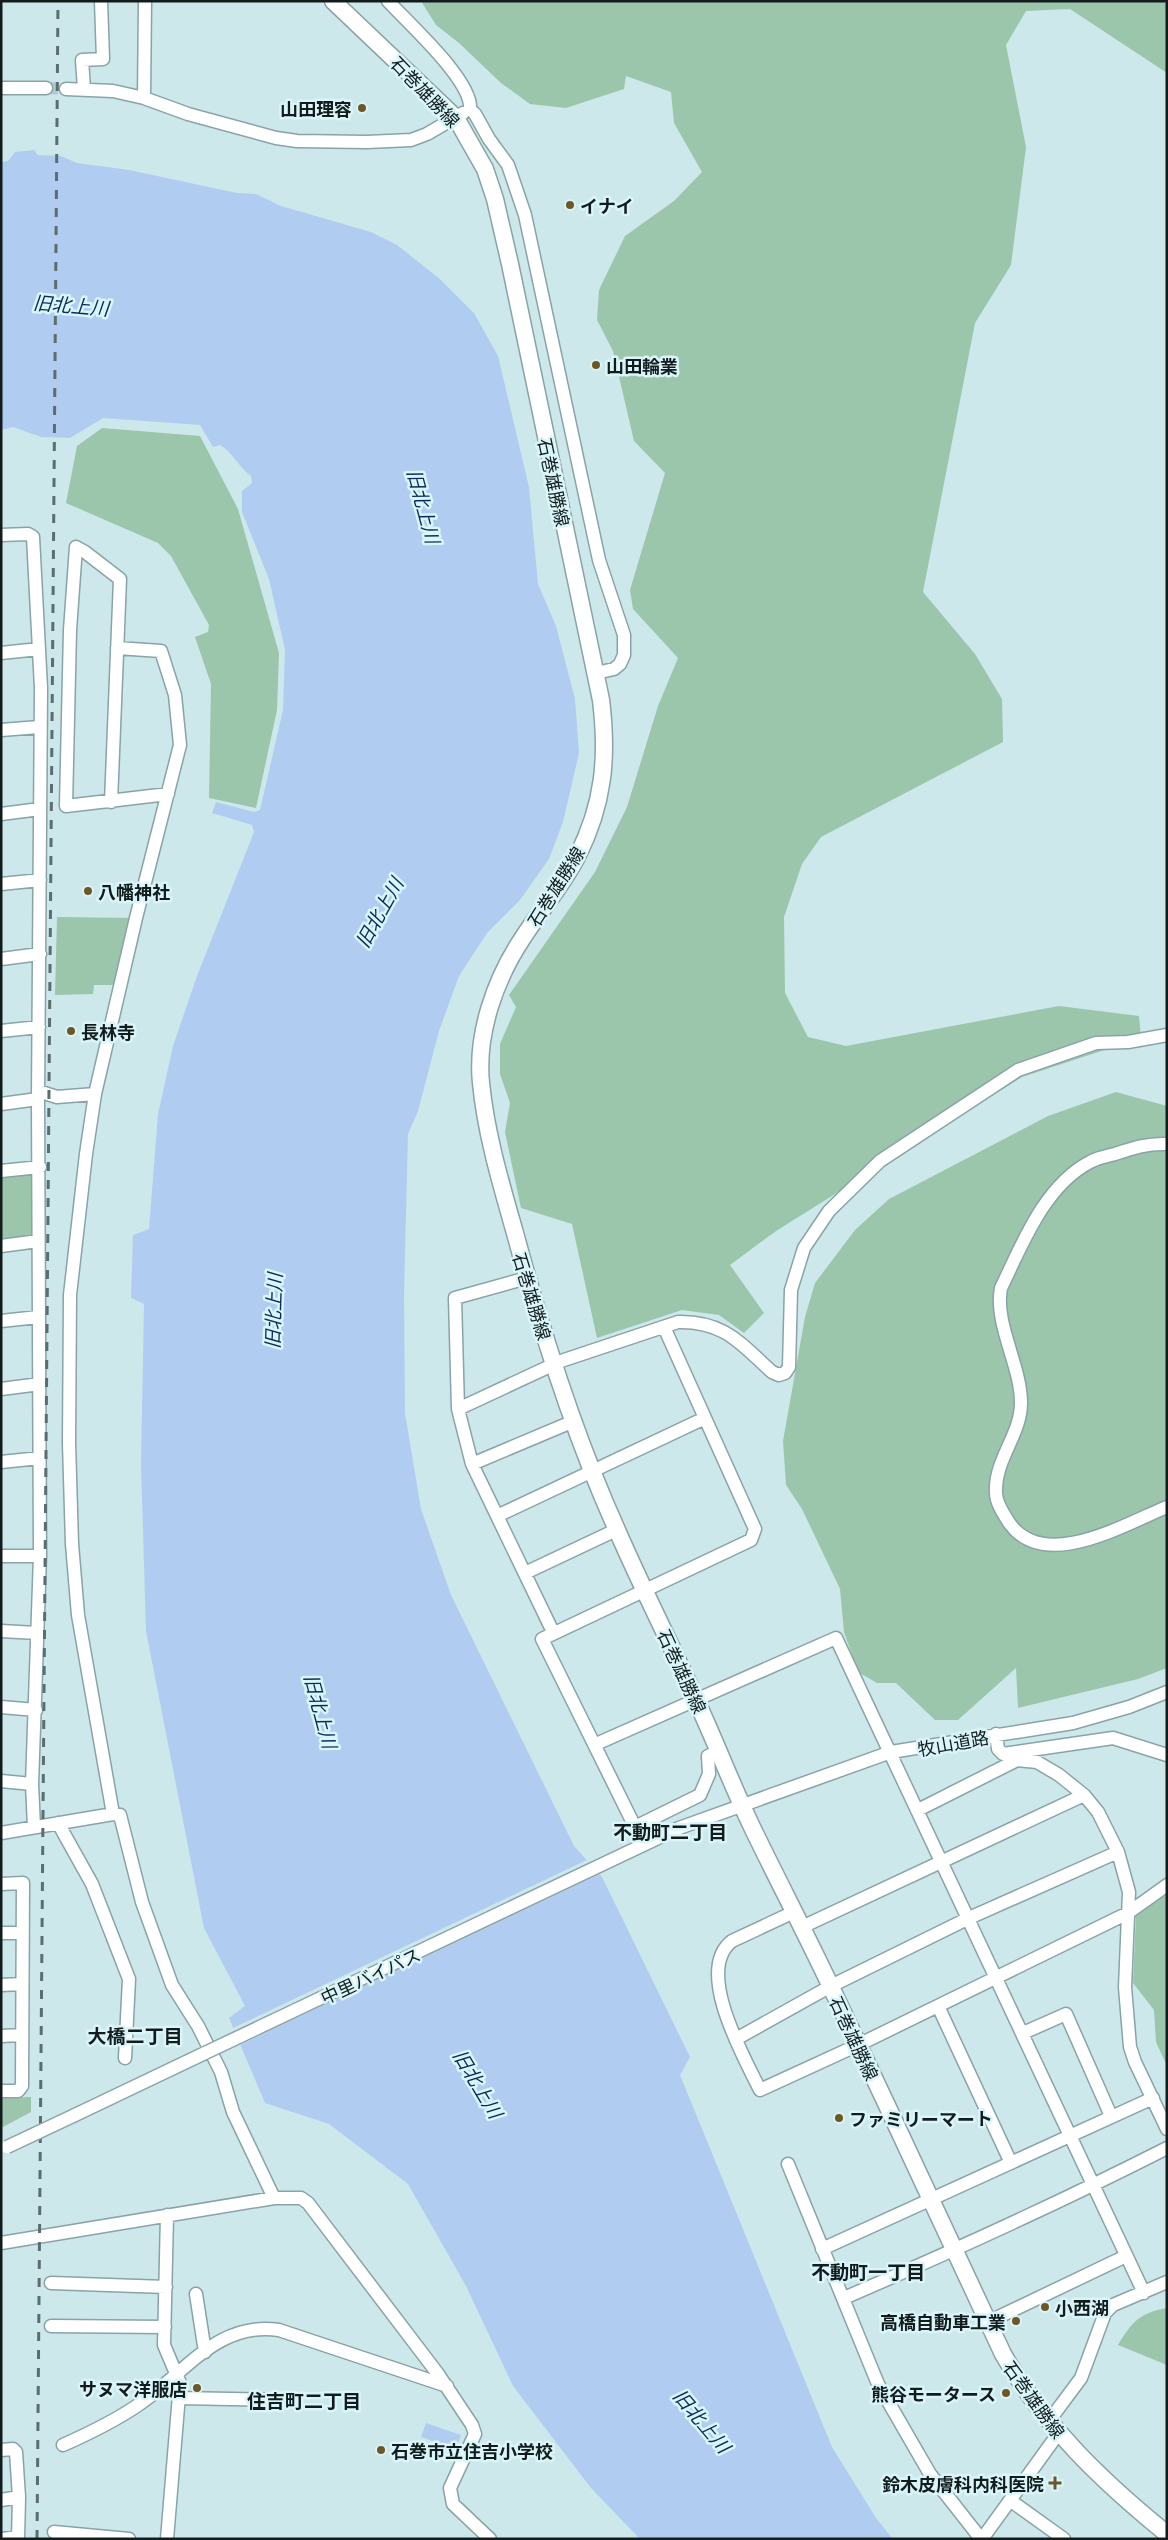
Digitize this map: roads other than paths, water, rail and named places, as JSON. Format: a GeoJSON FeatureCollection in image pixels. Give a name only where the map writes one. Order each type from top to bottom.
{"type":"FeatureCollection","features":[{"type":"Feature","properties":{"kind":"main road","name":"石巻雄勝線"},"geometry":{"type":"LineString","coordinates":[[333,1],[463,114],[485,169],[495,199],[596,673],[606,740],[599,796],[580,851],[572,866],[519,942],[502,975],[489,1011],[480,1054],[480,1079],[489,1130],[527,1278],[554,1366],[616,1530],[696,1699],[742,1805],[831,1986],[988,2322],[1014,2372],[1053,2427],[1132,2505],[1167,2534]]}},
{"type":"Feature","properties":{"kind":"street"},"geometry":{"type":"LineString","coordinates":[[84,89],[82,60],[103,59],[101,1]]}},
{"type":"Feature","properties":{"kind":"street"},"geometry":{"type":"LineString","coordinates":[[144,98],[145,1]]}},
{"type":"Feature","properties":{"kind":"street"},"geometry":{"type":"LineString","coordinates":[[388,1],[449,64],[465,89],[470,103],[463,114]]}},
{"type":"Feature","properties":{"kind":"street"},"geometry":{"type":"LineString","coordinates":[[1,88],[46,88]]}},
{"type":"Feature","properties":{"kind":"street"},"geometry":{"type":"LineString","coordinates":[[66,89],[84,89],[144,98],[188,114],[269,136],[297,141],[411,140],[463,114],[475,114],[489,139],[508,165],[525,215],[599,560],[624,635],[624,655],[620,664],[614,669],[596,673]]}},
{"type":"Feature","properties":{"kind":"street"},"geometry":{"type":"LineString","coordinates":[[1,535],[28,534],[34,536],[41,688],[39,726],[40,954],[38,1095],[40,1167],[38,1241],[40,1556],[32,1784],[34,1827]]}},
{"type":"Feature","properties":{"kind":"street"},"geometry":{"type":"LineString","coordinates":[[111,802],[120,579],[86,552],[76,547],[70,630],[66,806],[111,802],[168,794]]}},
{"type":"Feature","properties":{"kind":"street"},"geometry":{"type":"LineString","coordinates":[[114,1814],[78,1615],[70,1485],[70,1295],[86,1154],[95,1094],[136,918],[180,745],[175,695],[161,651],[117,648]]}},
{"type":"Feature","properties":{"kind":"street"},"geometry":{"type":"LineString","coordinates":[[1,653],[39,649]]}},
{"type":"Feature","properties":{"kind":"street"},"geometry":{"type":"LineString","coordinates":[[1,730],[39,726]]}},
{"type":"Feature","properties":{"kind":"street"},"geometry":{"type":"LineString","coordinates":[[1,814],[40,809]]}},
{"type":"Feature","properties":{"kind":"street"},"geometry":{"type":"LineString","coordinates":[[1,884],[40,880]]}},
{"type":"Feature","properties":{"kind":"street"},"geometry":{"type":"LineString","coordinates":[[1,959],[40,954]]}},
{"type":"Feature","properties":{"kind":"street"},"geometry":{"type":"LineString","coordinates":[[1,1031],[39,1027]]}},
{"type":"Feature","properties":{"kind":"street"},"geometry":{"type":"LineString","coordinates":[[458,1408],[554,1366],[561,1361],[678,1322],[697,1321],[718,1327],[729,1333],[772,1372],[780,1375],[785,1373],[789,1367],[791,1290],[804,1248],[830,1211],[880,1161],[1018,1070],[1096,1043],[1128,1042],[1167,1035]]}},
{"type":"Feature","properties":{"kind":"street"},"geometry":{"type":"LineString","coordinates":[[1,1104],[38,1095],[57,1097],[95,1094]]}},
{"type":"Feature","properties":{"kind":"street"},"geometry":{"type":"LineString","coordinates":[[1167,1144],[1145,1144],[1090,1162],[1074,1174],[1056,1191],[1037,1215],[1001,1288],[998,1301],[1016,1370],[1021,1405],[1015,1432],[998,1473],[996,1494],[1004,1515],[1014,1529],[1031,1539],[1049,1546],[1076,1544],[1167,1507]]}},
{"type":"Feature","properties":{"kind":"street"},"geometry":{"type":"LineString","coordinates":[[1,1171],[40,1167]]}},
{"type":"Feature","properties":{"kind":"street"},"geometry":{"type":"LineString","coordinates":[[1,1246],[38,1241]]}},
{"type":"Feature","properties":{"kind":"street"},"geometry":{"type":"LineString","coordinates":[[527,1278],[455,1298],[458,1408],[472,1464],[553,1632]]}},
{"type":"Feature","properties":{"kind":"street"},"geometry":{"type":"LineString","coordinates":[[1,1320],[38,1316]]}},
{"type":"Feature","properties":{"kind":"street"},"geometry":{"type":"LineString","coordinates":[[664,1326],[755,1529],[754,1536],[751,1540],[542,1638],[596,1744],[635,1827],[700,1795],[709,1774],[708,1756],[719,1751]]}},
{"type":"Feature","properties":{"kind":"street"},"geometry":{"type":"LineString","coordinates":[[1,1389],[40,1384]]}},
{"type":"Feature","properties":{"kind":"street"},"geometry":{"type":"LineString","coordinates":[[497,1516],[705,1418]]}},
{"type":"Feature","properties":{"kind":"street"},"geometry":{"type":"LineString","coordinates":[[472,1464],[574,1421]]}},
{"type":"Feature","properties":{"kind":"street"},"geometry":{"type":"LineString","coordinates":[[1,1462],[40,1458]]}},
{"type":"Feature","properties":{"kind":"street"},"geometry":{"type":"LineString","coordinates":[[525,1573],[616,1530]]}},
{"type":"Feature","properties":{"kind":"street"},"geometry":{"type":"LineString","coordinates":[[1,1556],[40,1556]]}},
{"type":"Feature","properties":{"kind":"street"},"geometry":{"type":"LineString","coordinates":[[1,1631],[36,1633]]}},
{"type":"Feature","properties":{"kind":"street"},"geometry":{"type":"LineString","coordinates":[[596,1744],[836,1638],[1144,2292]]}},
{"type":"Feature","properties":{"kind":"street","name":"牧山道路"},"geometry":{"type":"LineString","coordinates":[[742,1805],[891,1752],[1073,1723],[1129,1707],[1167,1692]]}},
{"type":"Feature","properties":{"kind":"street"},"geometry":{"type":"LineString","coordinates":[[1,1707],[36,1710]]}},
{"type":"Feature","properties":{"kind":"street"},"geometry":{"type":"LineString","coordinates":[[996,1734],[998,1749],[1003,1754],[1113,1738],[1167,1755]]}},
{"type":"Feature","properties":{"kind":"street"},"geometry":{"type":"LineString","coordinates":[[918,1810],[1017,1760],[1037,1762],[1059,1774],[1084,1795],[1098,1812],[1118,1852],[1129,1892],[1125,1987],[1130,2047],[1135,2062],[1167,2129]]}},
{"type":"Feature","properties":{"kind":"street"},"geometry":{"type":"LineString","coordinates":[[1,1781],[32,1784]]}},
{"type":"Feature","properties":{"kind":"street"},"geometry":{"type":"LineString","coordinates":[[802,1927],[1084,1795]]}},
{"type":"Feature","properties":{"kind":"street","name":"中里バイパス"},"geometry":{"type":"LineString","coordinates":[[4,2149],[679,1828],[742,1805]]}},
{"type":"Feature","properties":{"kind":"street"},"geometry":{"type":"LineString","coordinates":[[1,1833],[114,1814],[120,1815],[142,1902],[172,1985],[198,2026],[217,2064],[233,2112],[274,2198]]}},
{"type":"Feature","properties":{"kind":"street"},"geometry":{"type":"LineString","coordinates":[[58,1824],[92,1884],[128,1979],[125,2058]]}},
{"type":"Feature","properties":{"kind":"street"},"geometry":{"type":"LineString","coordinates":[[736,2039],[831,1986],[969,1918],[1118,1852]]}},
{"type":"Feature","properties":{"kind":"street"},"geometry":{"type":"LineString","coordinates":[[1,1884],[22,1884],[22,2086],[18,2091],[1,2091]]}},
{"type":"Feature","properties":{"kind":"street"},"geometry":{"type":"LineString","coordinates":[[794,1912],[732,1941],[719,1956],[717,1964],[723,2008],[760,2090],[858,2045],[1128,1913],[1167,1885]]}},
{"type":"Feature","properties":{"kind":"street"},"geometry":{"type":"LineString","coordinates":[[1,1934],[22,1933]]}},
{"type":"Feature","properties":{"kind":"street"},"geometry":{"type":"LineString","coordinates":[[1,1985],[22,1984]]}},
{"type":"Feature","properties":{"kind":"street"},"geometry":{"type":"LineString","coordinates":[[938,2006],[1011,2163]]}},
{"type":"Feature","properties":{"kind":"street"},"geometry":{"type":"LineString","coordinates":[[1022,2033],[1066,2014],[1111,2116]]}},
{"type":"Feature","properties":{"kind":"street"},"geometry":{"type":"LineString","coordinates":[[1,2036],[22,2035]]}},
{"type":"Feature","properties":{"kind":"street"},"geometry":{"type":"LineString","coordinates":[[822,2249],[1152,2098]]}},
{"type":"Feature","properties":{"kind":"street"},"geometry":{"type":"LineString","coordinates":[[844,2298],[954,2250],[1094,2185],[1167,2148]]}},
{"type":"Feature","properties":{"kind":"street"},"geometry":{"type":"LineString","coordinates":[[788,2164],[878,2384],[930,2474],[982,2539],[1011,2501],[1081,2378],[1105,2313],[1113,2305],[1167,2282]]}},
{"type":"Feature","properties":{"kind":"street"},"geometry":{"type":"LineString","coordinates":[[1,2243],[274,2198],[301,2198],[308,2203],[450,2392],[472,2425],[475,2434],[450,2488],[450,2497],[453,2504],[490,2539]]}},
{"type":"Feature","properties":{"kind":"street"},"geometry":{"type":"LineString","coordinates":[[167,2215],[166,2354],[180,2383],[167,2539]]}},
{"type":"Feature","properties":{"kind":"street"},"geometry":{"type":"LineString","coordinates":[[988,2322],[1126,2256]]}},
{"type":"Feature","properties":{"kind":"street"},"geometry":{"type":"LineString","coordinates":[[51,2284],[166,2287]]}},
{"type":"Feature","properties":{"kind":"street"},"geometry":{"type":"LineString","coordinates":[[196,2294],[205,2352]]}},
{"type":"Feature","properties":{"kind":"street"},"geometry":{"type":"LineString","coordinates":[[51,2326],[165,2327]]}},
{"type":"Feature","properties":{"kind":"street"},"geometry":{"type":"LineString","coordinates":[[63,2445],[98,2429],[142,2402],[176,2373],[233,2334],[257,2328],[269,2329],[450,2392]]}},
{"type":"Feature","properties":{"kind":"street"},"geometry":{"type":"LineString","coordinates":[[179,2398],[289,2400]]}},
{"type":"Feature","properties":{"kind":"street"},"geometry":{"type":"LineString","coordinates":[[1,2450],[13,2449],[16,2452],[19,2498],[18,2538],[2,2539]]}},
{"type":"Feature","properties":{"kind":"street"},"geometry":{"type":"LineString","coordinates":[[1,2500],[19,2498]]}},
{"type":"Feature","properties":{"kind":"street"},"geometry":{"type":"LineString","coordinates":[[1011,2501],[1064,2539]]}},
{"type":"Feature","properties":{"kind":"street"},"geometry":{"type":"LineString","coordinates":[[54,2532],[129,2539]]}},
{"type":"Feature","properties":{"kind":"water","name":"旧北上川"},"geometry":{"type":"Polygon","coordinates":[[[34,150],[38,155],[61,156],[77,163],[129,170],[237,193],[256,194],[281,206],[371,232],[397,245],[440,279],[474,313],[498,356],[529,487],[538,584],[556,626],[575,699],[579,753],[563,822],[549,859],[520,900],[487,933],[459,976],[439,1031],[418,1111],[408,1134],[404,1295],[405,1413],[421,1509],[451,1595],[574,1846],[602,1877],[690,2057],[680,2075],[832,2447],[876,2518],[893,2539],[640,2539],[591,2488],[513,2386],[466,2286],[408,2184],[329,2124],[265,2103],[229,2018],[245,2006],[204,1928],[146,1631],[141,1464],[144,1304],[131,1298],[133,1235],[149,1229],[158,1114],[173,1046],[197,976],[254,832],[252,825],[212,813],[216,802],[254,812],[260,810],[283,710],[285,650],[269,579],[242,512],[242,491],[252,483],[251,476],[225,448],[220,445],[213,447],[200,425],[103,418],[70,438],[41,437],[13,427],[1,430],[1,162],[8,161],[15,152],[34,150]]]}},
{"type":"Feature","properties":{"kind":"water"},"geometry":{"type":"Polygon","coordinates":[[[426,2423],[461,2435],[456,2449],[421,2437],[426,2423]]]}},
{"type":"Feature","properties":{"kind":"tunnel"},"geometry":{"type":"LineString","coordinates":[[46,88],[66,89]]}},
{"type":"Feature","properties":{"kind":"railway"},"geometry":{"type":"LineString","coordinates":[[37,2539],[58,1]]}},
{"type":"Feature","properties":{"kind":"place","name":"山田理容"},"geometry":{"type":"Point","coordinates":[362,108]}},
{"type":"Feature","properties":{"kind":"place","name":"イナイ"},"geometry":{"type":"Point","coordinates":[570,205]}},
{"type":"Feature","properties":{"kind":"place","name":"山田輪業"},"geometry":{"type":"Point","coordinates":[596,365]}},
{"type":"Feature","properties":{"kind":"place","name":"八幡神社"},"geometry":{"type":"Point","coordinates":[88,891]}},
{"type":"Feature","properties":{"kind":"place","name":"長林寺"},"geometry":{"type":"Point","coordinates":[71,1031]}},
{"type":"Feature","properties":{"kind":"place","name":"ファミリーマート"},"geometry":{"type":"Point","coordinates":[839,2118]}},
{"type":"Feature","properties":{"kind":"place","name":"小西湖"},"geometry":{"type":"Point","coordinates":[1045,2307]}},
{"type":"Feature","properties":{"kind":"place","name":"高橋自動車工業"},"geometry":{"type":"Point","coordinates":[1016,2321]}},
{"type":"Feature","properties":{"kind":"place","name":"サヌマ洋服店"},"geometry":{"type":"Point","coordinates":[197,2388]}},
{"type":"Feature","properties":{"kind":"place","name":"熊谷モータース"},"geometry":{"type":"Point","coordinates":[1006,2393]}},
{"type":"Feature","properties":{"kind":"place","name":"石巻市立住吉小学校"},"geometry":{"type":"Point","coordinates":[381,2450]}},
{"type":"Feature","properties":{"kind":"place","name":"鈴木皮膚科内科医院"},"geometry":{"type":"Point","coordinates":[1055,2483]}},
{"type":"Feature","properties":{"kind":"district","name":"不動町二丁目"},"geometry":{"type":"Point","coordinates":[670,1830]}},
{"type":"Feature","properties":{"kind":"district","name":"大橋二丁目"},"geometry":{"type":"Point","coordinates":[135,2034]}},
{"type":"Feature","properties":{"kind":"district","name":"不動町一丁目"},"geometry":{"type":"Point","coordinates":[868,2270]}},
{"type":"Feature","properties":{"kind":"district","name":"住吉町二丁目"},"geometry":{"type":"Point","coordinates":[304,2399]}}]}
